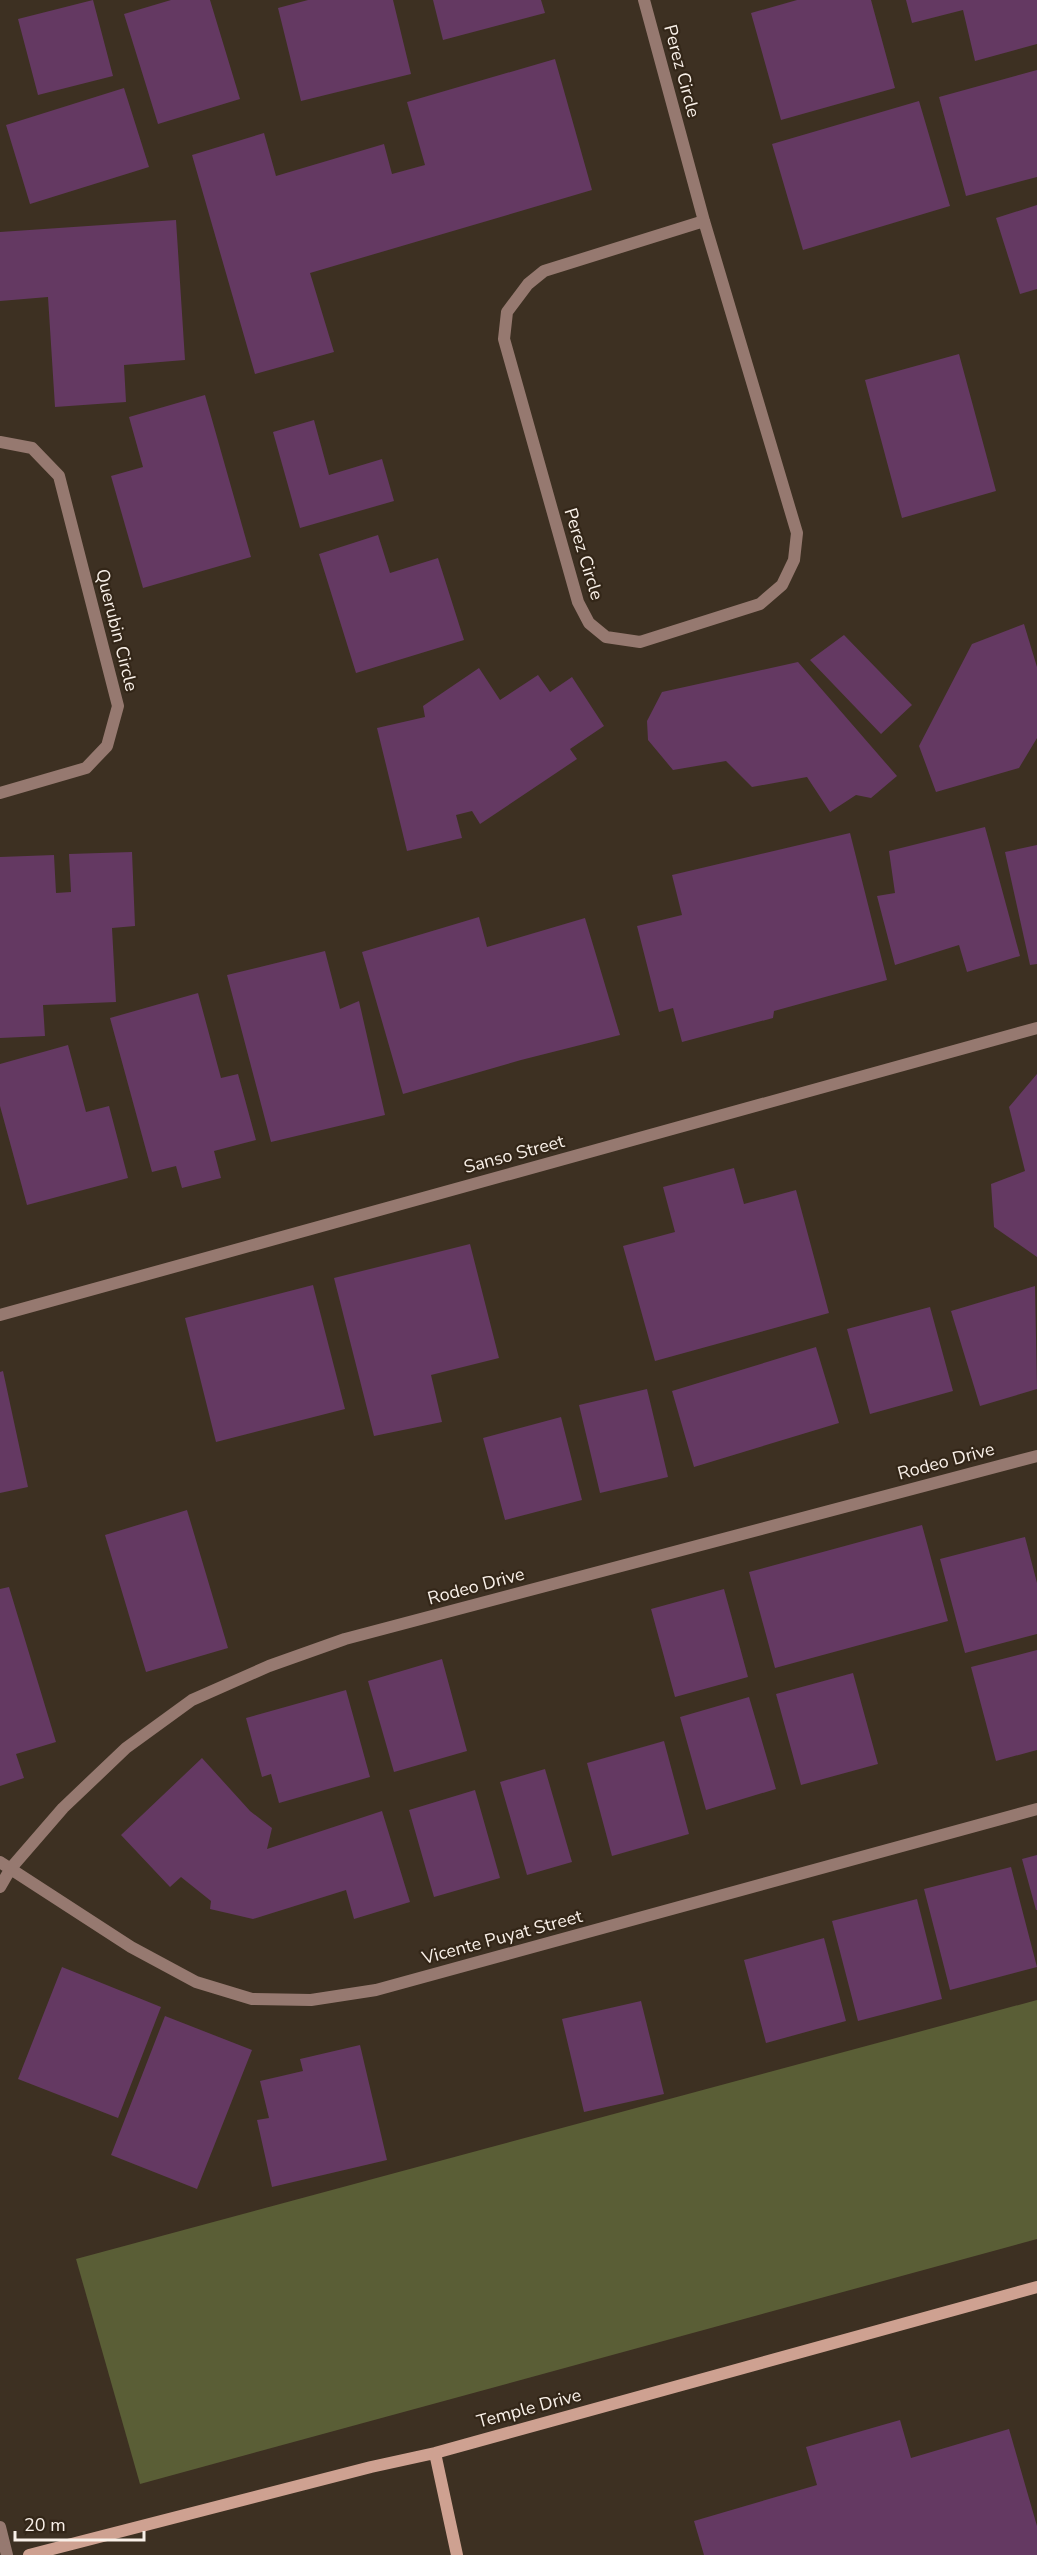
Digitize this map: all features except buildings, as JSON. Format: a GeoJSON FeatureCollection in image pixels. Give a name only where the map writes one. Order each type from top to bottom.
{"type":"FeatureCollection","features":[{"type":"Feature","properties":{"kind":"street","name":"Perez Circle"},"geometry":{"type":"LineString","coordinates":[[644,0],[704,220],[797,533],[794,560],[782,585],[760,604],[640,642],[606,637],[589,623],[578,602],[504,339],[507,312],[528,284],[544,271],[704,220]]}},
{"type":"Feature","properties":{"kind":"street","name":"Querubin Circle"},"geometry":{"type":"LineString","coordinates":[[0,442],[32,448],[59,476],[118,706],[106,746],[86,768],[0,793]]}},
{"type":"Feature","properties":{"kind":"street","name":"Sanso Street"},"geometry":{"type":"LineString","coordinates":[[0,1315],[1037,1028]]}},
{"type":"Feature","properties":{"kind":"street","name":"Rodeo Drive"},"geometry":{"type":"LineString","coordinates":[[0,1887],[5,1864],[126,1748],[192,1700],[269,1666],[345,1639],[1037,1456]]}},
{"type":"Feature","properties":{"kind":"street","name":"Vicente Puyat Street"},"geometry":{"type":"LineString","coordinates":[[5,1864],[131,1947],[196,1982],[252,1999],[311,2000],[376,1990],[1037,1809]]}},
{"type":"Feature","properties":{"kind":"street","name":"Temple Drive"},"geometry":{"type":"LineString","coordinates":[[29,2555],[371,2467],[435,2453],[1037,2287]]}},
{"type":"Feature","properties":{"kind":"street"},"geometry":{"type":"LineString","coordinates":[[435,2453],[457,2555]]}},
{"type":"Feature","properties":{"kind":"street"},"geometry":{"type":"LineString","coordinates":[[0,2527],[7,2555]]}},
{"type":"Feature","properties":{"kind":"green space"},"geometry":{"type":"Polygon","coordinates":[[[1037,2000],[1037,2239],[140,2484],[76,2259],[1037,2000]]]}}]}
